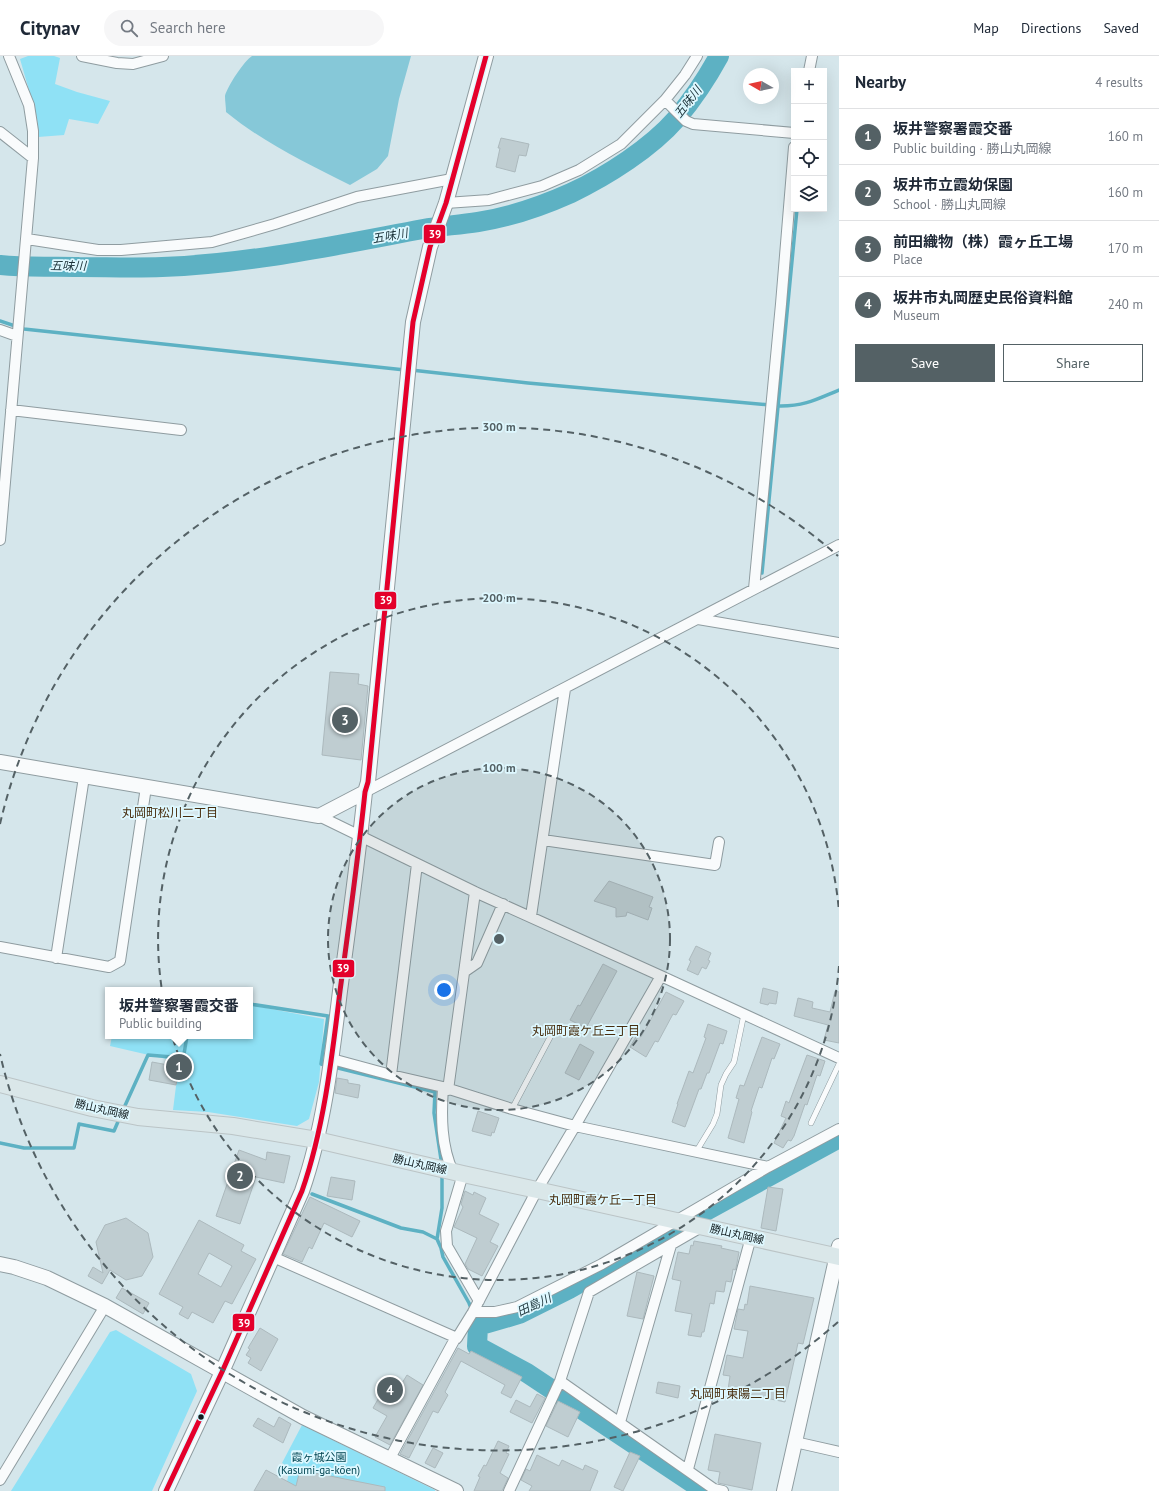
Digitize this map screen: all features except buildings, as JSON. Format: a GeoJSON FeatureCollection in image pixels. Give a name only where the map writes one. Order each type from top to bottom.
{"type":"FeatureCollection","features":[{"type":"Feature","properties":{"kind":"main road","name":"勝山丸岡線"},"geometry":{"type":"LineString","coordinates":[[0,1084],[92,1108],[138,1118],[233,1126],[317,1140],[458,1173],[751,1237],[838,1253]]}},
{"type":"Feature","properties":{"kind":"street"},"geometry":{"type":"LineString","coordinates":[[0,540],[2,482],[11,410],[27,241],[33,158],[33,131],[29,105],[9,56]]}},
{"type":"Feature","properties":{"kind":"street"},"geometry":{"type":"LineString","coordinates":[[82,56],[118,63],[133,64],[163,56]]}},
{"type":"Feature","properties":{"kind":"street"},"geometry":{"type":"LineString","coordinates":[[166,1491],[222,1372],[302,1191],[317,1140],[332,1058],[365,792],[368,782],[413,322],[430,247],[446,203],[486,56]]}},
{"type":"Feature","properties":{"kind":"street"},"geometry":{"type":"LineString","coordinates":[[446,203],[489,200],[542,186],[579,170],[621,144],[665,100],[685,75],[697,56]]}},
{"type":"Feature","properties":{"kind":"street"},"geometry":{"type":"LineString","coordinates":[[810,68],[812,56]]}},
{"type":"Feature","properties":{"kind":"street"},"geometry":{"type":"LineString","coordinates":[[665,100],[686,121],[693,124],[791,133]]}},
{"type":"Feature","properties":{"kind":"street"},"geometry":{"type":"LineString","coordinates":[[0,132],[33,158]]}},
{"type":"Feature","properties":{"kind":"street"},"geometry":{"type":"LineString","coordinates":[[754,589],[782,304],[792,176]]}},
{"type":"Feature","properties":{"kind":"street"},"geometry":{"type":"LineString","coordinates":[[27,241],[98,250],[121,250],[212,242],[275,224],[357,197],[452,178]]}},
{"type":"Feature","properties":{"kind":"street"},"geometry":{"type":"LineString","coordinates":[[0,330],[17,336]]}},
{"type":"Feature","properties":{"kind":"street"},"geometry":{"type":"LineString","coordinates":[[11,410],[181,430]]}},
{"type":"Feature","properties":{"kind":"street"},"geometry":{"type":"LineString","coordinates":[[319,816],[839,545]]}},
{"type":"Feature","properties":{"kind":"street"},"geometry":{"type":"LineString","coordinates":[[698,619],[839,643]]}},
{"type":"Feature","properties":{"kind":"street"},"geometry":{"type":"LineString","coordinates":[[531,916],[565,689]]}},
{"type":"Feature","properties":{"kind":"street"},"geometry":{"type":"LineString","coordinates":[[0,762],[319,816],[475,892],[531,916],[839,1058]]}},
{"type":"Feature","properties":{"kind":"street"},"geometry":{"type":"LineString","coordinates":[[56,958],[84,777]]}},
{"type":"Feature","properties":{"kind":"street"},"geometry":{"type":"LineString","coordinates":[[0,947],[109,967],[120,961],[146,787]]}},
{"type":"Feature","properties":{"kind":"street"},"geometry":{"type":"LineString","coordinates":[[543,840],[715,865],[718,842]]}},
{"type":"Feature","properties":{"kind":"street"},"geometry":{"type":"LineString","coordinates":[[391,1075],[417,864]]}},
{"type":"Feature","properties":{"kind":"street"},"geometry":{"type":"LineString","coordinates":[[475,892],[442,1117],[444,1144],[458,1173],[446,1231],[447,1246],[479,1301]]}},
{"type":"Feature","properties":{"kind":"street"},"geometry":{"type":"LineString","coordinates":[[464,972],[477,963],[503,904]]}},
{"type":"Feature","properties":{"kind":"street"},"geometry":{"type":"LineString","coordinates":[[390,1458],[456,1337],[457,1338],[473,1312],[537,1190],[576,1126],[662,976]]}},
{"type":"Feature","properties":{"kind":"street"},"geometry":{"type":"LineString","coordinates":[[332,1058],[391,1075],[446,1088],[512,1109],[576,1126],[768,1167]]}},
{"type":"Feature","properties":{"kind":"street"},"geometry":{"type":"LineString","coordinates":[[473,1312],[495,1312],[517,1307],[602,1264],[678,1221],[768,1167],[839,1129]]}},
{"type":"Feature","properties":{"kind":"street"},"geometry":{"type":"LineString","coordinates":[[509,1491],[560,1381],[589,1292],[703,1226]]}},
{"type":"Feature","properties":{"kind":"street"},"geometry":{"type":"LineString","coordinates":[[688,1469],[751,1237]]}},
{"type":"Feature","properties":{"kind":"street"},"geometry":{"type":"LineString","coordinates":[[620,1422],[671,1245]]}},
{"type":"Feature","properties":{"kind":"street"},"geometry":{"type":"LineString","coordinates":[[784,1491],[838,1253]]}},
{"type":"Feature","properties":{"kind":"street"},"geometry":{"type":"LineString","coordinates":[[273,1257],[456,1337]]}},
{"type":"Feature","properties":{"kind":"street"},"geometry":{"type":"LineString","coordinates":[[0,1264],[47,1278],[105,1306],[307,1419],[390,1458],[442,1488],[456,1491]]}},
{"type":"Feature","properties":{"kind":"street"},"geometry":{"type":"LineString","coordinates":[[0,1480],[105,1306]]}},
{"type":"Feature","properties":{"kind":"street"},"geometry":{"type":"LineString","coordinates":[[560,1381],[714,1488],[723,1491]]}},
{"type":"Feature","properties":{"kind":"street"},"geometry":{"type":"LineString","coordinates":[[795,1442],[839,1452]]}},
{"type":"Feature","properties":{"kind":"lane"},"geometry":{"type":"LineString","coordinates":[[696,1152],[713,1124],[717,1114],[721,1085],[734,1062],[744,1014]]}},
{"type":"Feature","properties":{"kind":"lane"},"geometry":{"type":"LineString","coordinates":[[512,1109],[556,1028]]}},
{"type":"Feature","properties":{"kind":"lane"},"geometry":{"type":"LineString","coordinates":[[811,1123],[839,1064]]}},
{"type":"Feature","properties":{"kind":"green space"},"geometry":{"type":"Polygon","coordinates":[[[28,56],[54,56],[60,58],[55,84],[110,101],[98,124],[69,119],[64,135],[38,137],[37,118],[20,59],[28,56]]]}},
{"type":"Feature","properties":{"kind":"green space"},"geometry":{"type":"Polygon","coordinates":[[[253,1006],[324,1019],[319,1082],[309,1119],[297,1126],[208,1112],[173,1110],[179,1062],[110,1046],[111,1039],[253,1039],[253,1006]]]}},
{"type":"Feature","properties":{"kind":"green space"},"geometry":{"type":"Polygon","coordinates":[[[116,1330],[191,1374],[197,1391],[152,1491],[11,1491],[110,1332],[116,1330]]]}},
{"type":"Feature","properties":{"kind":"green space","name":"霞ヶ城公園 (Kasumi-ga-kōen)"},"geometry":{"type":"Polygon","coordinates":[[[302,1425],[435,1491],[285,1491],[290,1468],[282,1463],[302,1425]]]}},
{"type":"Feature","properties":{"kind":"shaded area"},"geometry":{"type":"Polygon","coordinates":[[[252,56],[411,56],[399,99],[388,156],[377,169],[350,185],[270,143],[240,123],[226,112],[225,96],[236,74],[252,56]]]}},
{"type":"Feature","properties":{"kind":"waterway","name":"五味川"},"geometry":{"type":"LineString","coordinates":[[0,265],[30,267],[152,267],[227,262],[293,253],[423,229],[490,220],[514,214],[549,202],[585,186],[614,170],[655,140],[677,118],[689,103],[700,88],[719,56]]}},
{"type":"Feature","properties":{"kind":"waterway"},"geometry":{"type":"LineString","coordinates":[[762,573],[797,212]]}},
{"type":"Feature","properties":{"kind":"waterway"},"geometry":{"type":"LineString","coordinates":[[0,321],[24,329],[405,370]]}},
{"type":"Feature","properties":{"kind":"waterway"},"geometry":{"type":"LineString","coordinates":[[411,370],[528,383],[781,406],[797,405],[839,390]]}},
{"type":"Feature","properties":{"kind":"waterway"},"geometry":{"type":"LineString","coordinates":[[253,1004],[328,1016],[321,1064],[328,1066]]}},
{"type":"Feature","properties":{"kind":"waterway"},"geometry":{"type":"LineString","coordinates":[[123,1110],[148,1055],[172,1057],[184,1054],[186,1039]]}},
{"type":"Feature","properties":{"kind":"waterway"},"geometry":{"type":"LineString","coordinates":[[334,1067],[435,1092],[434,1113],[442,1166]]}},
{"type":"Feature","properties":{"kind":"waterway"},"geometry":{"type":"LineString","coordinates":[[0,1143],[24,1148],[74,1148],[79,1124],[114,1131],[120,1117]]}},
{"type":"Feature","properties":{"kind":"waterway","name":"田島川"},"geometry":{"type":"LineString","coordinates":[[701,1491],[694,1484],[527,1373],[477,1346],[478,1326],[519,1314],[569,1289],[702,1213],[839,1138]]}},
{"type":"Feature","properties":{"kind":"waterway"},"geometry":{"type":"LineString","coordinates":[[442,1174],[442,1208],[437,1239],[443,1257],[469,1303],[478,1326]]}},
{"type":"Feature","properties":{"kind":"waterway"},"geometry":{"type":"LineString","coordinates":[[312,1194],[401,1228],[423,1232],[437,1239]]}},
{"type":"Feature","properties":{"kind":"transit line","name":"39"},"geometry":{"type":"LineString","coordinates":[[166,1491],[222,1372],[302,1191],[310,1167],[322,1117],[330,1067],[365,792],[368,782],[413,322],[430,247],[446,203],[486,56]]}},
{"type":"Feature","properties":{"kind":"place","name":"前田織物（株）霞ヶ丘工場"},"geometry":{"type":"Point","coordinates":[345,720]}},
{"type":"Feature","properties":{"kind":"place","name":"坂井警察署霞交番"},"geometry":{"type":"Point","coordinates":[179,1067]}},
{"type":"Feature","properties":{"kind":"place","name":"坂井市立霞幼保園"},"geometry":{"type":"Point","coordinates":[240,1176]}},
{"type":"Feature","properties":{"kind":"place","name":"坂井市丸岡歴史民俗資料館"},"geometry":{"type":"Point","coordinates":[390,1390]}},
{"type":"Feature","properties":{"kind":"district","name":"丸岡町松川二丁目"},"geometry":{"type":"Point","coordinates":[170,813]}},
{"type":"Feature","properties":{"kind":"district","name":"丸岡町霞ケ丘三丁目"},"geometry":{"type":"Point","coordinates":[586,1031]}},
{"type":"Feature","properties":{"kind":"district","name":"丸岡町霞ケ丘一丁目"},"geometry":{"type":"Point","coordinates":[603,1200]}},
{"type":"Feature","properties":{"kind":"district","name":"丸岡町東陽二丁目"},"geometry":{"type":"Point","coordinates":[738,1394]}}]}
